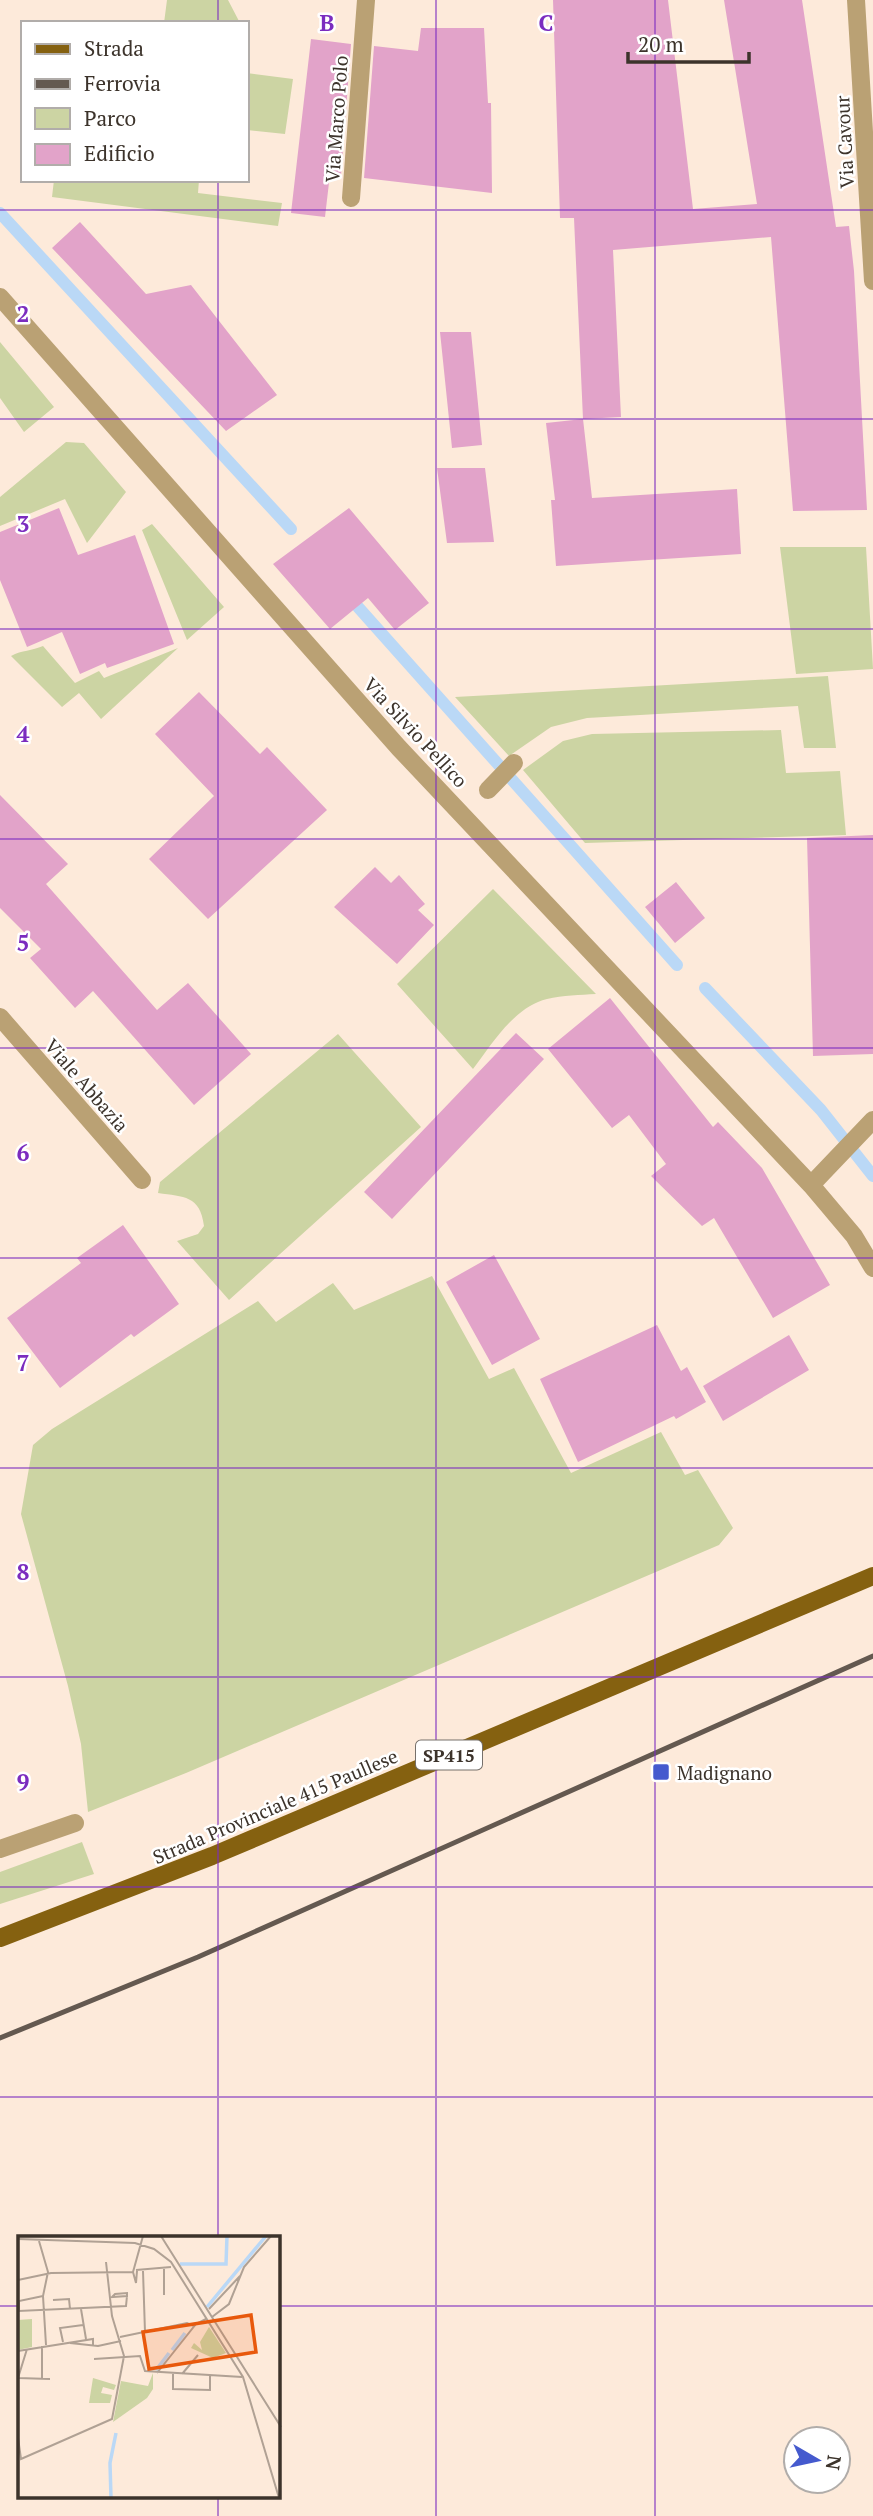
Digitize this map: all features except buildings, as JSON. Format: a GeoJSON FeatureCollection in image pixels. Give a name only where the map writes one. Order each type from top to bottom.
{"type":"FeatureCollection","features":[{"type":"Feature","properties":{"kind":"main road","name":"Strada Provinciale 415 Paullese"},"geometry":{"type":"LineString","coordinates":[[0,1938],[212,1856],[873,1576]]}},
{"type":"Feature","properties":{"kind":"street","name":"Via Marco Polo"},"geometry":{"type":"LineString","coordinates":[[351,198],[366,0]]}},
{"type":"Feature","properties":{"kind":"street","name":"Via Cavour"},"geometry":{"type":"LineString","coordinates":[[856,0],[866,60],[873,281]]}},
{"type":"Feature","properties":{"kind":"street","name":"Via Silvio Pellico"},"geometry":{"type":"LineString","coordinates":[[0,297],[399,748],[811,1185],[854,1236],[873,1268]]}},
{"type":"Feature","properties":{"kind":"street"},"geometry":{"type":"LineString","coordinates":[[488,790],[514,763]]}},
{"type":"Feature","properties":{"kind":"street","name":"Viale Abbazia"},"geometry":{"type":"LineString","coordinates":[[0,1017],[142,1181]]}},
{"type":"Feature","properties":{"kind":"street"},"geometry":{"type":"LineString","coordinates":[[811,1185],[868,1125]]}},
{"type":"Feature","properties":{"kind":"street"},"geometry":{"type":"LineString","coordinates":[[0,1849],[75,1823]]}},
{"type":"Feature","properties":{"kind":"green space"},"geometry":{"type":"Polygon","coordinates":[[[167,0],[228,0],[239,21],[164,21],[167,0]]]}},
{"type":"Feature","properties":{"kind":"green space"},"geometry":{"type":"Polygon","coordinates":[[[248,73],[293,79],[285,134],[248,130],[248,73]]]}},
{"type":"Feature","properties":{"kind":"green space"},"geometry":{"type":"Polygon","coordinates":[[[54,182],[199,182],[198,193],[282,203],[278,226],[52,197],[54,182]]]}},
{"type":"Feature","properties":{"kind":"green space"},"geometry":{"type":"Polygon","coordinates":[[[0,342],[54,407],[24,432],[0,398],[0,342]]]}},
{"type":"Feature","properties":{"kind":"green space"},"geometry":{"type":"Polygon","coordinates":[[[66,442],[84,443],[126,492],[87,543],[65,499],[0,526],[0,497],[66,442]]]}},
{"type":"Feature","properties":{"kind":"green space"},"geometry":{"type":"Polygon","coordinates":[[[152,524],[224,607],[187,640],[142,530],[152,524]]]}},
{"type":"Feature","properties":{"kind":"green space"},"geometry":{"type":"Polygon","coordinates":[[[780,547],[866,547],[873,669],[796,674],[780,547]]]}},
{"type":"Feature","properties":{"kind":"green space"},"geometry":{"type":"Polygon","coordinates":[[[43,646],[75,683],[99,671],[104,678],[178,648],[101,719],[79,693],[62,707],[11,656],[43,646]]]}},
{"type":"Feature","properties":{"kind":"green space"},"geometry":{"type":"Polygon","coordinates":[[[828,676],[836,748],[804,748],[798,706],[587,718],[551,727],[509,756],[455,697],[828,676]]]}},
{"type":"Feature","properties":{"kind":"green space"},"geometry":{"type":"Polygon","coordinates":[[[781,730],[786,773],[840,771],[846,835],[585,843],[523,770],[563,741],[592,734],[781,730]]]}},
{"type":"Feature","properties":{"kind":"green space"},"geometry":{"type":"Polygon","coordinates":[[[493,889],[596,994],[565,996],[535,1003],[514,1018],[473,1069],[397,984],[493,889]]]}},
{"type":"Feature","properties":{"kind":"green space"},"geometry":{"type":"Polygon","coordinates":[[[338,1034],[421,1127],[229,1300],[177,1241],[198,1234],[204,1226],[199,1208],[189,1199],[158,1193],[160,1182],[338,1034]]]}},
{"type":"Feature","properties":{"kind":"green space"},"geometry":{"type":"Polygon","coordinates":[[[432,1276],[489,1379],[514,1368],[571,1473],[661,1432],[685,1475],[698,1470],[733,1528],[719,1545],[186,1773],[88,1812],[81,1744],[68,1686],[21,1514],[33,1445],[52,1429],[258,1301],[276,1322],[333,1283],[354,1310],[432,1276]]]}},
{"type":"Feature","properties":{"kind":"green space"},"geometry":{"type":"Polygon","coordinates":[[[82,1842],[94,1874],[0,1904],[0,1872],[82,1842]]]}},
{"type":"Feature","properties":{"kind":"waterway"},"geometry":{"type":"LineString","coordinates":[[0,213],[291,529]]}},
{"type":"Feature","properties":{"kind":"waterway"},"geometry":{"type":"LineString","coordinates":[[358,607],[677,965]]}},
{"type":"Feature","properties":{"kind":"waterway"},"geometry":{"type":"LineString","coordinates":[[705,988],[821,1110],[873,1176]]}},
{"type":"Feature","properties":{"kind":"railway"},"geometry":{"type":"LineString","coordinates":[[0,2038],[198,1957],[873,1656]]}},
{"type":"Feature","properties":{"kind":"place","name":"Madignano"},"geometry":{"type":"Point","coordinates":[661,1772]}}]}
